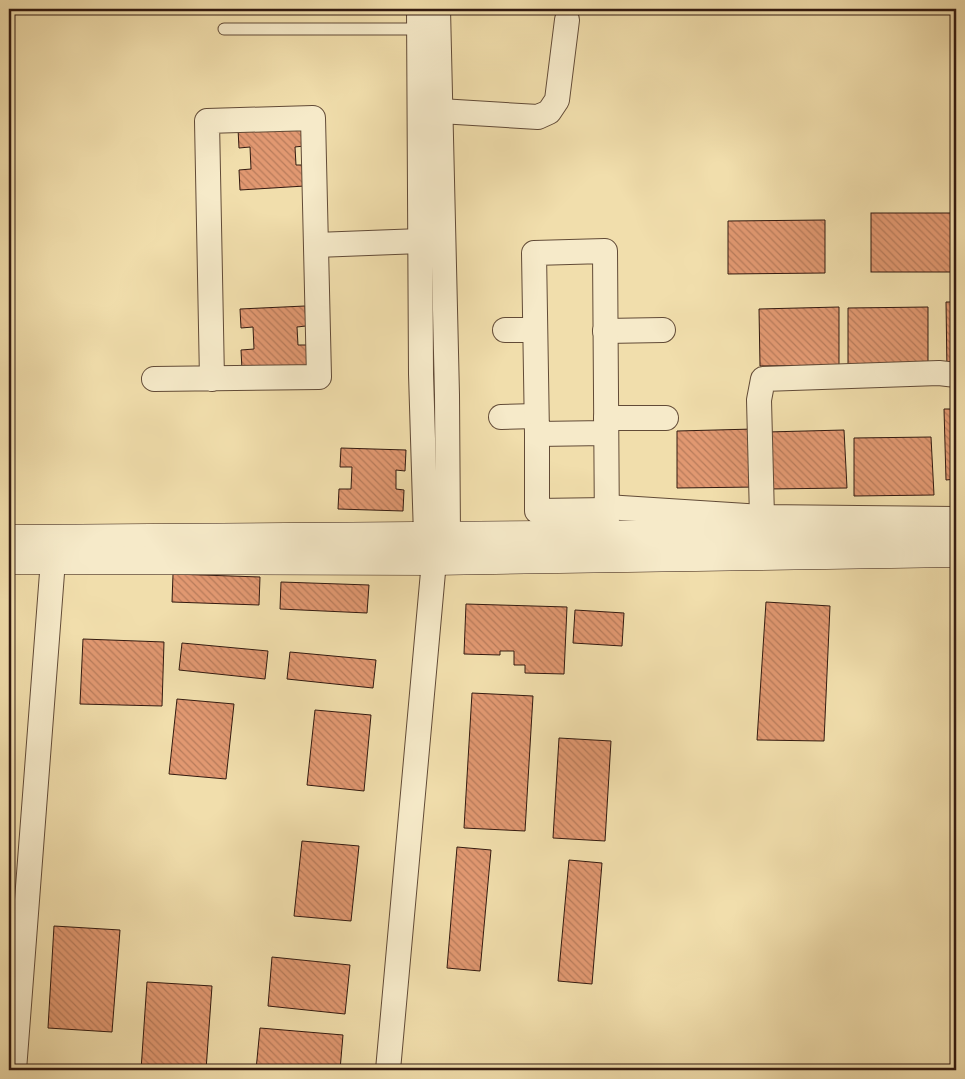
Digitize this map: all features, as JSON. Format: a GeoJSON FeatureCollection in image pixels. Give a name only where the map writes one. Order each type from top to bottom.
{"type":"FeatureCollection","features":[{"type":"Feature","properties":{"kind":"street"},"geometry":{"type":"LineString","coordinates":[[388,1070],[437,536],[447,395],[438,9]]}},
{"type":"Feature","properties":{"kind":"street"},"geometry":{"type":"LineString","coordinates":[[420,19],[421,374],[437,536]]}},
{"type":"Feature","properties":{"kind":"street"},"geometry":{"type":"LineString","coordinates":[[440,111],[538,117],[549,112],[557,100],[567,20]]}},
{"type":"Feature","properties":{"kind":"street"},"geometry":{"type":"LineString","coordinates":[[154,379],[212,378],[319,376],[313,118],[207,121],[212,378]]}},
{"type":"Feature","properties":{"kind":"street"},"geometry":{"type":"LineString","coordinates":[[316,245],[420,242]]}},
{"type":"Feature","properties":{"kind":"street"},"geometry":{"type":"LineString","coordinates":[[607,518],[605,251],[534,253],[537,511],[607,518],[956,532]]}},
{"type":"Feature","properties":{"kind":"street"},"geometry":{"type":"LineString","coordinates":[[505,330],[535,330]]}},
{"type":"Feature","properties":{"kind":"street"},"geometry":{"type":"LineString","coordinates":[[606,331],[663,330]]}},
{"type":"Feature","properties":{"kind":"street"},"geometry":{"type":"LineString","coordinates":[[762,517],[759,400],[763,379],[939,374],[956,376]]}},
{"type":"Feature","properties":{"kind":"street"},"geometry":{"type":"LineString","coordinates":[[501,417],[536,425],[606,425],[666,418]]}},
{"type":"Feature","properties":{"kind":"street"},"geometry":{"type":"LineString","coordinates":[[9,539],[437,536],[607,518],[956,519]]}},
{"type":"Feature","properties":{"kind":"street"},"geometry":{"type":"LineString","coordinates":[[9,560],[434,561],[956,553]]}},
{"type":"Feature","properties":{"kind":"street"},"geometry":{"type":"LineString","coordinates":[[14,1070],[53,560]]}},
{"type":"Feature","properties":{"kind":"lane"},"geometry":{"type":"LineString","coordinates":[[224,30],[420,19]]}},
{"type":"Feature","properties":{"kind":"building"},"geometry":{"type":"Polygon","coordinates":[[[303,125],[304,146],[295,147],[296,165],[304,165],[305,186],[240,190],[239,170],[251,169],[250,147],[239,148],[238,129],[303,125]]]}},
{"type":"Feature","properties":{"kind":"building"},"geometry":{"type":"Polygon","coordinates":[[[871,213],[956,213],[956,272],[871,272],[871,213]]]}},
{"type":"Feature","properties":{"kind":"building"},"geometry":{"type":"Polygon","coordinates":[[[825,220],[825,273],[728,274],[728,221],[825,220]]]}},
{"type":"Feature","properties":{"kind":"building"},"geometry":{"type":"Polygon","coordinates":[[[946,302],[956,302],[956,372],[947,372],[946,302]]]}},
{"type":"Feature","properties":{"kind":"building"},"geometry":{"type":"Polygon","coordinates":[[[305,306],[306,326],[297,327],[298,345],[307,345],[307,366],[242,370],[241,350],[254,349],[253,327],[241,328],[240,309],[305,306]]]}},
{"type":"Feature","properties":{"kind":"building"},"geometry":{"type":"Polygon","coordinates":[[[839,307],[839,365],[760,366],[759,309],[839,307]]]}},
{"type":"Feature","properties":{"kind":"building"},"geometry":{"type":"Polygon","coordinates":[[[928,307],[928,365],[848,366],[848,308],[928,307]]]}},
{"type":"Feature","properties":{"kind":"building"},"geometry":{"type":"Polygon","coordinates":[[[944,409],[956,409],[956,479],[946,480],[944,409]]]}},
{"type":"Feature","properties":{"kind":"building"},"geometry":{"type":"Polygon","coordinates":[[[754,429],[757,487],[677,488],[677,431],[754,429]]]}},
{"type":"Feature","properties":{"kind":"building"},"geometry":{"type":"Polygon","coordinates":[[[844,430],[847,488],[767,489],[767,432],[844,430]]]}},
{"type":"Feature","properties":{"kind":"building"},"geometry":{"type":"Polygon","coordinates":[[[931,437],[934,495],[854,496],[854,438],[931,437]]]}},
{"type":"Feature","properties":{"kind":"building"},"geometry":{"type":"Polygon","coordinates":[[[341,448],[406,450],[405,471],[396,470],[396,489],[404,490],[403,511],[338,509],[339,489],[351,489],[352,467],[340,467],[341,448]]]}},
{"type":"Feature","properties":{"kind":"building"},"geometry":{"type":"Polygon","coordinates":[[[173,574],[260,577],[259,605],[172,602],[173,574]]]}},
{"type":"Feature","properties":{"kind":"building"},"geometry":{"type":"Polygon","coordinates":[[[281,582],[369,585],[367,613],[280,609],[281,582]]]}},
{"type":"Feature","properties":{"kind":"building"},"geometry":{"type":"Polygon","coordinates":[[[766,602],[830,606],[824,741],[757,740],[766,602]]]}},
{"type":"Feature","properties":{"kind":"building"},"geometry":{"type":"Polygon","coordinates":[[[466,604],[567,607],[564,674],[525,673],[525,665],[514,665],[514,651],[500,651],[500,655],[464,654],[466,604]]]}},
{"type":"Feature","properties":{"kind":"building"},"geometry":{"type":"Polygon","coordinates":[[[575,610],[624,613],[622,646],[573,643],[575,610]]]}},
{"type":"Feature","properties":{"kind":"building"},"geometry":{"type":"Polygon","coordinates":[[[83,639],[164,642],[162,706],[80,704],[83,639]]]}},
{"type":"Feature","properties":{"kind":"building"},"geometry":{"type":"Polygon","coordinates":[[[182,643],[268,651],[265,679],[179,670],[182,643]]]}},
{"type":"Feature","properties":{"kind":"building"},"geometry":{"type":"Polygon","coordinates":[[[290,652],[376,660],[373,688],[287,679],[290,652]]]}},
{"type":"Feature","properties":{"kind":"building"},"geometry":{"type":"Polygon","coordinates":[[[472,693],[533,696],[525,831],[464,828],[472,693]]]}},
{"type":"Feature","properties":{"kind":"building"},"geometry":{"type":"Polygon","coordinates":[[[177,699],[234,704],[226,779],[169,774],[177,699]]]}},
{"type":"Feature","properties":{"kind":"building"},"geometry":{"type":"Polygon","coordinates":[[[315,710],[371,715],[364,791],[307,785],[315,710]]]}},
{"type":"Feature","properties":{"kind":"building"},"geometry":{"type":"Polygon","coordinates":[[[559,738],[611,741],[605,841],[553,838],[559,738]]]}},
{"type":"Feature","properties":{"kind":"building"},"geometry":{"type":"Polygon","coordinates":[[[302,841],[359,846],[351,921],[294,916],[302,841]]]}},
{"type":"Feature","properties":{"kind":"building"},"geometry":{"type":"Polygon","coordinates":[[[457,847],[491,850],[480,971],[447,968],[457,847]]]}},
{"type":"Feature","properties":{"kind":"building"},"geometry":{"type":"Polygon","coordinates":[[[569,860],[602,863],[592,984],[558,981],[569,860]]]}},
{"type":"Feature","properties":{"kind":"building"},"geometry":{"type":"Polygon","coordinates":[[[54,926],[120,930],[112,1032],[48,1028],[54,926]]]}},
{"type":"Feature","properties":{"kind":"building"},"geometry":{"type":"Polygon","coordinates":[[[272,957],[350,965],[345,1014],[268,1006],[272,957]]]}},
{"type":"Feature","properties":{"kind":"building"},"geometry":{"type":"Polygon","coordinates":[[[147,982],[212,986],[206,1070],[141,1070],[147,982]]]}},
{"type":"Feature","properties":{"kind":"building"},"geometry":{"type":"Polygon","coordinates":[[[260,1028],[343,1035],[340,1070],[256,1070],[260,1028]]]}}]}
